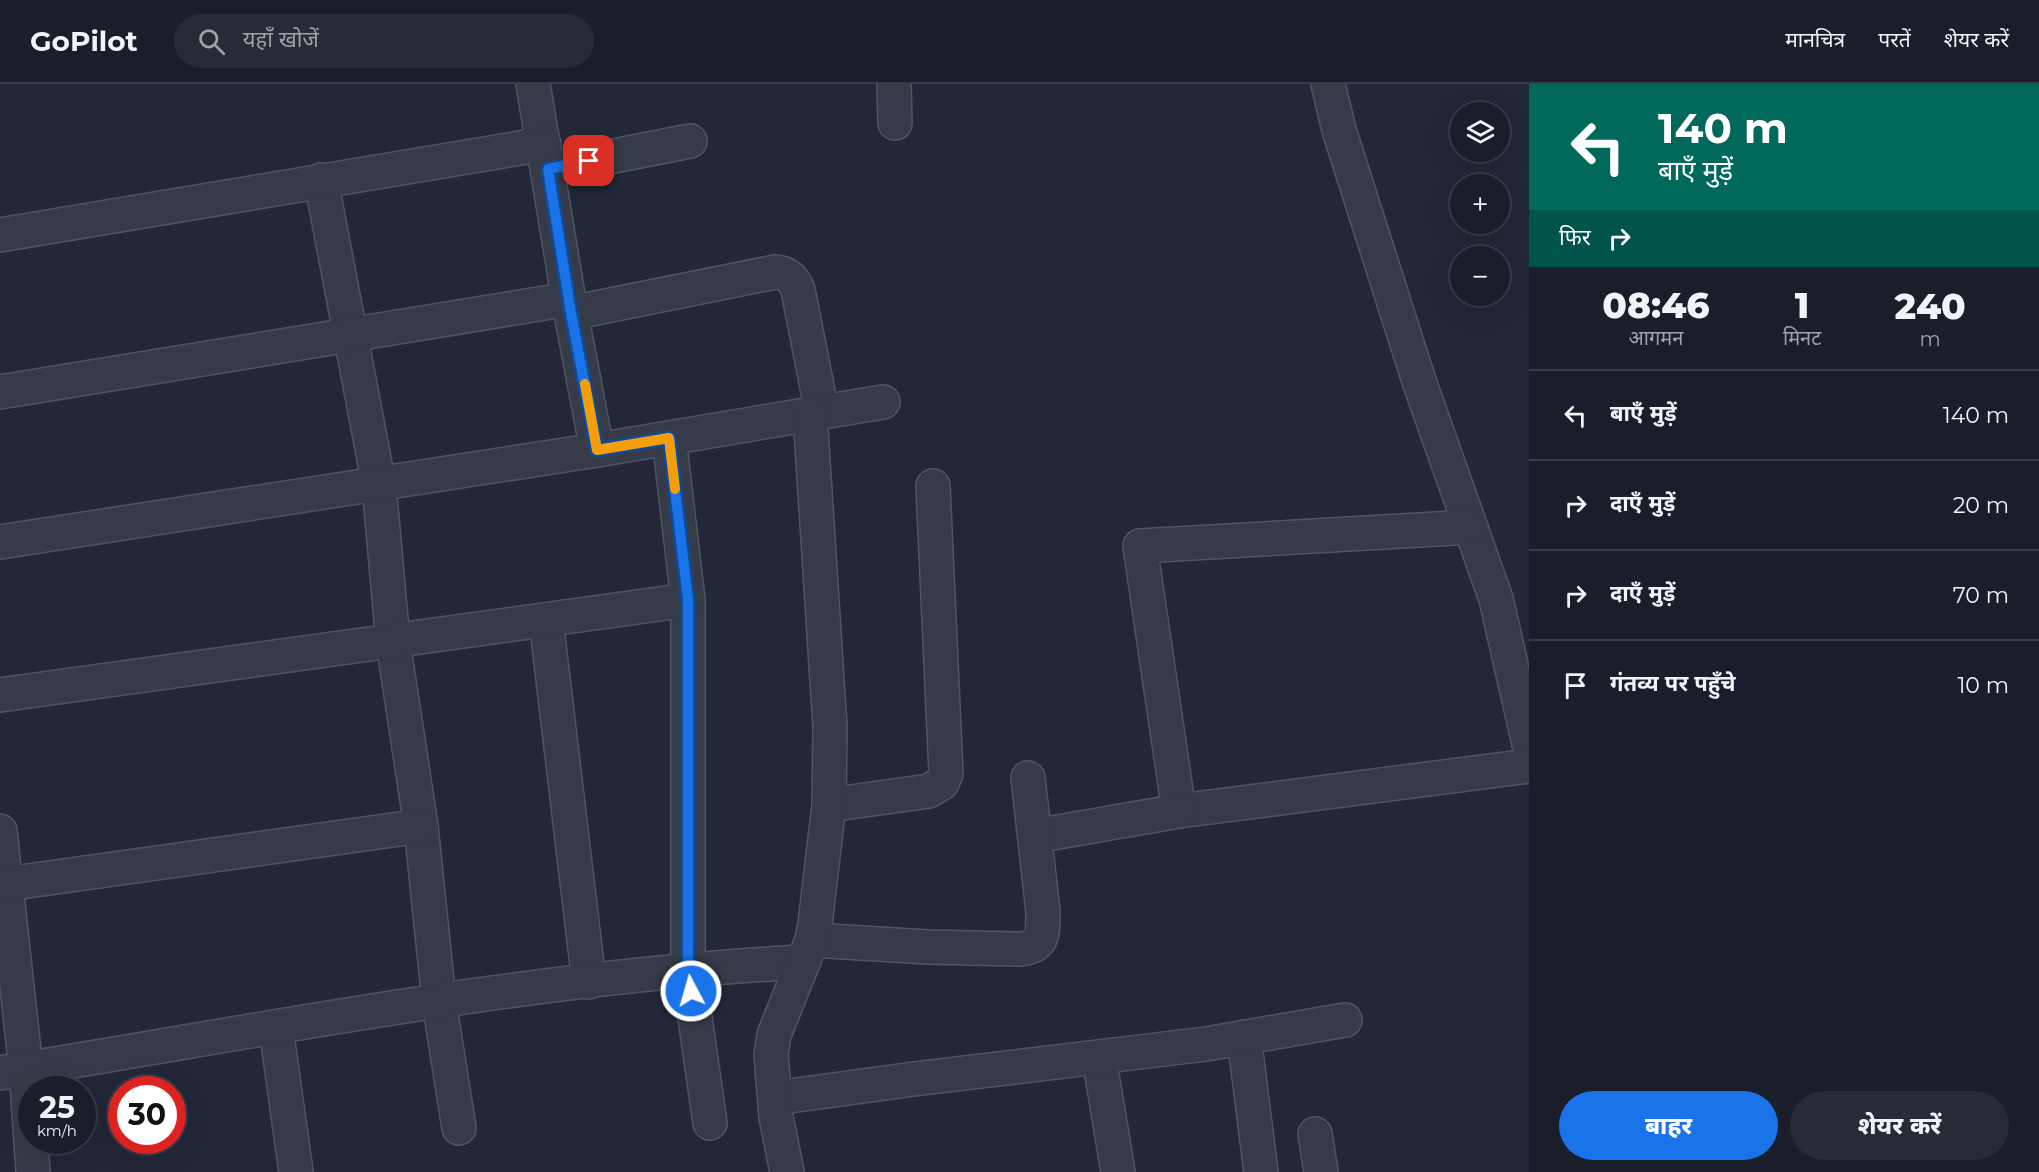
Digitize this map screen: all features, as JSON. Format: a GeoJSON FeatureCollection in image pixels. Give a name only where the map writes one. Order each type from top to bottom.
{"type":"FeatureCollection","features":[{"type":"Feature","properties":{"kind":"street"},"geometry":{"type":"LineString","coordinates":[[532,84],[597,450]]}},
{"type":"Feature","properties":{"kind":"street"},"geometry":{"type":"LineString","coordinates":[[894,84],[895,123]]}},
{"type":"Feature","properties":{"kind":"street"},"geometry":{"type":"LineString","coordinates":[[1328,84],[1339,130],[1419,381],[1496,599],[1529,744]]}},
{"type":"Feature","properties":{"kind":"street"},"geometry":{"type":"LineString","coordinates":[[0,235],[321,180],[690,141]]}},
{"type":"Feature","properties":{"kind":"street"},"geometry":{"type":"LineString","coordinates":[[321,180],[379,485],[393,642],[421,826],[440,1001],[459,1128]]}},
{"type":"Feature","properties":{"kind":"street"},"geometry":{"type":"LineString","coordinates":[[0,392],[350,335],[570,306],[775,272],[784,273],[793,279],[798,290],[816,413],[830,727],[829,805],[808,951],[774,1035],[771,1054],[775,1098],[787,1172]]}},
{"type":"Feature","properties":{"kind":"street"},"geometry":{"type":"LineString","coordinates":[[0,542],[379,485],[884,402]]}},
{"type":"Feature","properties":{"kind":"street"},"geometry":{"type":"LineString","coordinates":[[669,438],[688,600],[688,969],[710,1123]]}},
{"type":"Feature","properties":{"kind":"street"},"geometry":{"type":"LineString","coordinates":[[829,805],[929,791],[942,783],[946,774],[933,486]]}},
{"type":"Feature","properties":{"kind":"street"},"geometry":{"type":"LineString","coordinates":[[1179,811],[1140,546],[1471,527]]}},
{"type":"Feature","properties":{"kind":"street"},"geometry":{"type":"LineString","coordinates":[[0,695],[688,600]]}},
{"type":"Feature","properties":{"kind":"street"},"geometry":{"type":"LineString","coordinates":[[546,620],[589,982]]}},
{"type":"Feature","properties":{"kind":"street"},"geometry":{"type":"LineString","coordinates":[[1035,836],[1179,811],[1529,766]]}},
{"type":"Feature","properties":{"kind":"street"},"geometry":{"type":"LineString","coordinates":[[13,1071],[440,1001],[808,951],[928,947],[1021,949],[1034,947],[1040,941],[1043,912],[1028,778]]}},
{"type":"Feature","properties":{"kind":"street"},"geometry":{"type":"LineString","coordinates":[[6,884],[421,826]]}},
{"type":"Feature","properties":{"kind":"street"},"geometry":{"type":"LineString","coordinates":[[0,831],[6,884],[13,1071],[33,1172]]}},
{"type":"Feature","properties":{"kind":"street"},"geometry":{"type":"LineString","coordinates":[[775,1098],[1206,1044],[1345,1020]]}},
{"type":"Feature","properties":{"kind":"street"},"geometry":{"type":"LineString","coordinates":[[276,1028],[296,1172]]}},
{"type":"Feature","properties":{"kind":"street"},"geometry":{"type":"LineString","coordinates":[[1244,1037],[1261,1172]]}},
{"type":"Feature","properties":{"kind":"street"},"geometry":{"type":"LineString","coordinates":[[1099,1057],[1118,1172]]}},
{"type":"Feature","properties":{"kind":"street"},"geometry":{"type":"LineString","coordinates":[[1315,1134],[1322,1172]]}},
{"type":"Feature","properties":{"kind":"slow traffic"},"geometry":{"type":"LineString","coordinates":[[585,384],[597,450],[669,438],[675,489]]}},
{"type":"Feature","properties":{"kind":"route"},"geometry":{"type":"LineString","coordinates":[[589,161],[548,169],[571,313],[597,450],[669,438],[688,600],[688,969],[691,991]]}}]}
